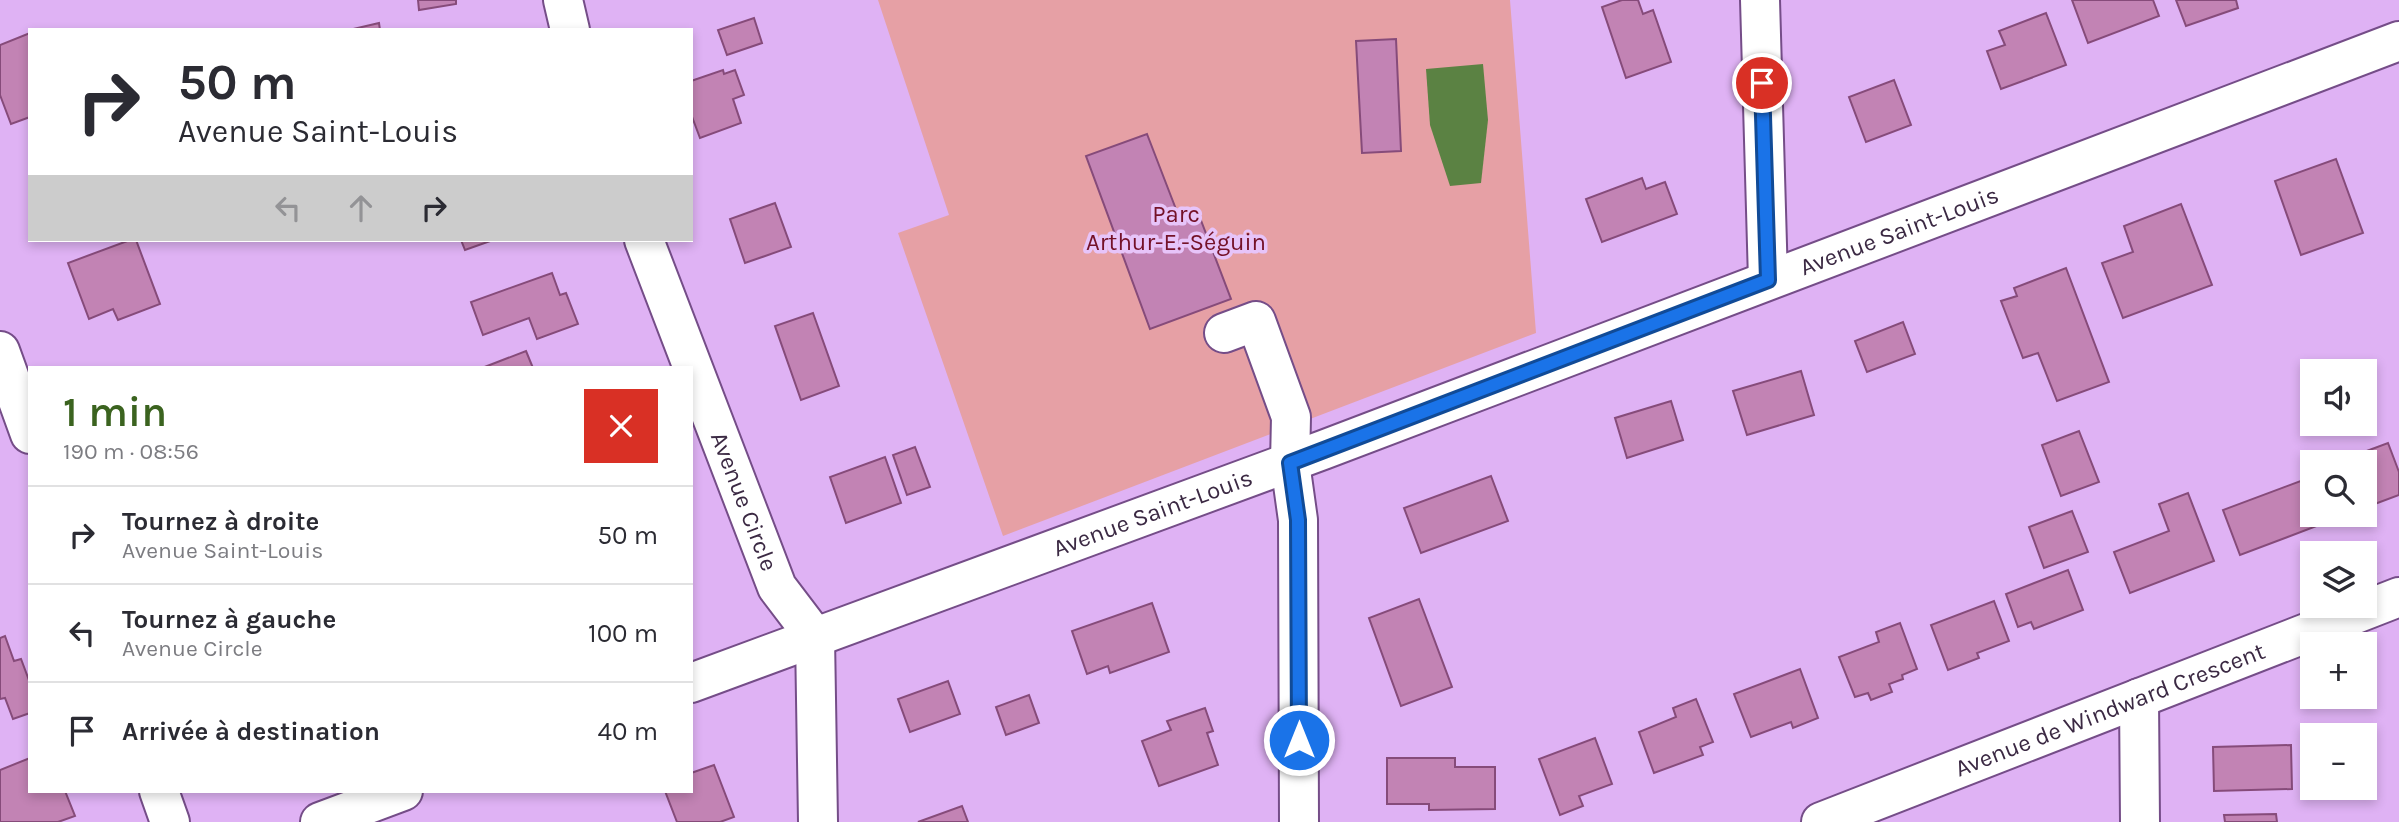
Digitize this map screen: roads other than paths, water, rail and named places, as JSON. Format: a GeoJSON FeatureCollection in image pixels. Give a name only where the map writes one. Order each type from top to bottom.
{"type":"FeatureCollection","features":[{"type":"Feature","properties":{"kind":"street"},"geometry":{"type":"LineString","coordinates":[[563,0],[569,28]]}},
{"type":"Feature","properties":{"kind":"street"},"geometry":{"type":"LineString","coordinates":[[1760,0],[1768,280]]}},
{"type":"Feature","properties":{"kind":"street","name":"Avenue Saint-Louis"},"geometry":{"type":"LineString","coordinates":[[693,682],[1290,463],[2399,41]]}},
{"type":"Feature","properties":{"kind":"street","name":"Avenue Circle"},"geometry":{"type":"LineString","coordinates":[[645,242],[692,366]]}},
{"type":"Feature","properties":{"kind":"street"},"geometry":{"type":"LineString","coordinates":[[1224,333],[1256,321],[1291,416],[1290,463],[1298,520],[1299,822]]}},
{"type":"Feature","properties":{"kind":"street"},"geometry":{"type":"LineString","coordinates":[[0,351],[28,428]]}},
{"type":"Feature","properties":{"kind":"street","name":"Avenue Circle"},"geometry":{"type":"LineString","coordinates":[[693,368],[777,587],[815,637]]}},
{"type":"Feature","properties":{"kind":"street","name":"Avenue de Windward Crescent"},"geometry":{"type":"LineString","coordinates":[[1821,822],[2399,597]]}},
{"type":"Feature","properties":{"kind":"street"},"geometry":{"type":"LineString","coordinates":[[815,637],[818,822]]}},
{"type":"Feature","properties":{"kind":"street"},"geometry":{"type":"LineString","coordinates":[[2139,698],[2140,822]]}},
{"type":"Feature","properties":{"kind":"street"},"geometry":{"type":"LineString","coordinates":[[160,793],[170,822]]}},
{"type":"Feature","properties":{"kind":"street"},"geometry":{"type":"LineString","coordinates":[[320,822],[398,793]]}},
{"type":"Feature","properties":{"kind":"park label","name":"Parc Arthur-E.-Séguin"},"geometry":{"type":"Point","coordinates":[1176,228]}}]}
